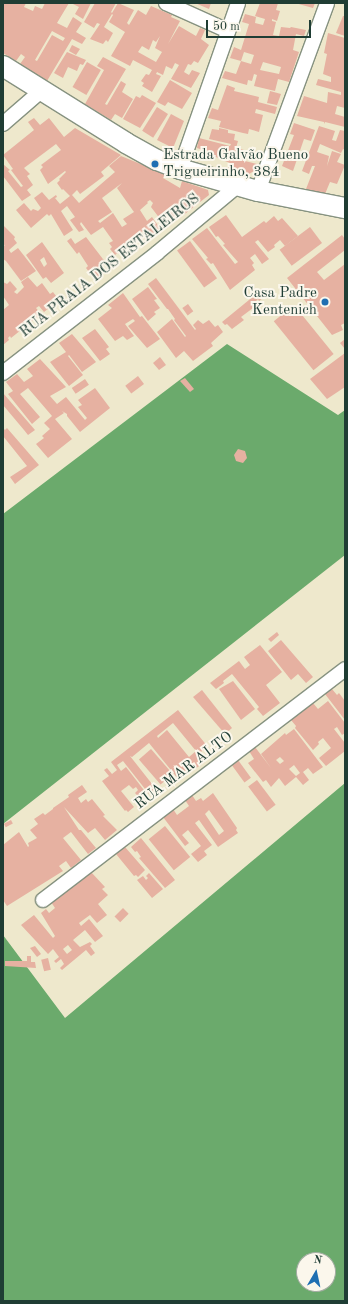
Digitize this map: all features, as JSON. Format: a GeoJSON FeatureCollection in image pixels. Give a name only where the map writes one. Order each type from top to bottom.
{"type":"FeatureCollection","features":[{"type":"Feature","properties":{"kind":"street"},"geometry":{"type":"LineString","coordinates":[[166,3],[228,30]]}},
{"type":"Feature","properties":{"kind":"street"},"geometry":{"type":"LineString","coordinates":[[180,169],[238,3]]}},
{"type":"Feature","properties":{"kind":"street"},"geometry":{"type":"LineString","coordinates":[[258,191],[327,3]]}},
{"type":"Feature","properties":{"kind":"street"},"geometry":{"type":"LineString","coordinates":[[3,66],[126,143],[157,160],[180,169],[237,186],[345,208]]}},
{"type":"Feature","properties":{"kind":"street"},"geometry":{"type":"LineString","coordinates":[[3,124],[41,91]]}},
{"type":"Feature","properties":{"kind":"street","name":"RUA PRAIA DOS ESTALEIROS"},"geometry":{"type":"LineString","coordinates":[[3,373],[157,253],[237,186]]}},
{"type":"Feature","properties":{"kind":"street","name":"RUA MAR ALTO"},"geometry":{"type":"LineString","coordinates":[[43,900],[345,669]]}},
{"type":"Feature","properties":{"kind":"green space"},"geometry":{"type":"Polygon","coordinates":[[[227,344],[338,415],[345,410],[345,555],[3,824],[3,514],[227,344]]]}},
{"type":"Feature","properties":{"kind":"green space"},"geometry":{"type":"Polygon","coordinates":[[[345,783],[345,1301],[3,1301],[3,935],[65,1018],[345,783]]]}},
{"type":"Feature","properties":{"kind":"building"},"geometry":{"type":"Polygon","coordinates":[[[3,3],[26,3],[24,7],[33,11],[35,6],[42,9],[45,3],[69,3],[57,23],[67,28],[73,17],[82,23],[76,32],[86,38],[82,44],[72,39],[47,81],[20,64],[25,57],[21,54],[16,61],[3,53],[3,3]],[[52,31],[35,60],[37,61],[52,35],[63,41],[65,38],[52,31]]]}},
{"type":"Feature","properties":{"kind":"building"},"geometry":{"type":"Polygon","coordinates":[[[71,3],[91,3],[83,19],[75,14],[79,7],[71,3]]]}},
{"type":"Feature","properties":{"kind":"building"},"geometry":{"type":"Polygon","coordinates":[[[95,3],[116,3],[111,12],[112,13],[118,3],[134,10],[127,23],[129,25],[138,10],[146,15],[151,6],[172,15],[171,17],[180,21],[168,44],[179,26],[196,36],[200,28],[205,30],[201,39],[209,45],[198,63],[194,61],[191,65],[188,64],[184,72],[189,75],[192,70],[200,73],[191,88],[171,79],[179,65],[175,63],[172,69],[166,66],[163,75],[157,72],[156,74],[161,76],[152,92],[142,86],[144,83],[141,81],[146,74],[149,75],[152,70],[133,60],[130,66],[111,56],[125,32],[109,22],[113,15],[112,14],[104,27],[113,33],[108,42],[106,40],[103,44],[90,39],[100,24],[97,23],[94,28],[84,22],[95,3]],[[160,36],[156,42],[153,40],[149,50],[142,46],[138,52],[156,62],[162,52],[155,48],[160,36]]]}},
{"type":"Feature","properties":{"kind":"building"},"geometry":{"type":"Polygon","coordinates":[[[195,3],[211,3],[209,9],[195,3]]]}},
{"type":"Feature","properties":{"kind":"building"},"geometry":{"type":"Polygon","coordinates":[[[260,3],[278,3],[276,10],[280,11],[277,21],[272,19],[272,21],[276,22],[273,35],[279,36],[281,27],[306,30],[304,36],[296,34],[293,50],[299,52],[289,82],[278,79],[275,91],[254,86],[257,75],[254,74],[252,81],[248,80],[247,85],[222,78],[225,71],[236,74],[241,61],[230,58],[234,47],[241,50],[249,24],[242,22],[245,14],[256,17],[255,23],[263,25],[265,19],[255,16],[260,3]],[[244,52],[241,61],[251,64],[254,55],[244,52]],[[263,62],[260,70],[279,74],[281,67],[263,62]]]}},
{"type":"Feature","properties":{"kind":"building"},"geometry":{"type":"Polygon","coordinates":[[[295,3],[315,3],[313,8],[295,3]]]}},
{"type":"Feature","properties":{"kind":"building"},"geometry":{"type":"Polygon","coordinates":[[[343,16],[345,16],[345,36],[336,33],[343,16]]]}},
{"type":"Feature","properties":{"kind":"building"},"geometry":{"type":"Polygon","coordinates":[[[328,33],[345,38],[345,108],[337,106],[335,114],[345,117],[345,127],[325,122],[325,124],[324,122],[297,116],[304,96],[327,103],[328,92],[341,95],[341,92],[316,85],[318,79],[331,82],[331,77],[323,74],[327,54],[324,53],[328,33]]]}},
{"type":"Feature","properties":{"kind":"building"},"geometry":{"type":"Polygon","coordinates":[[[72,45],[80,49],[76,55],[69,51],[72,45]]]}},
{"type":"Feature","properties":{"kind":"building"},"geometry":{"type":"Polygon","coordinates":[[[67,52],[86,60],[83,65],[80,64],[77,71],[68,67],[63,78],[54,73],[67,52]]]}},
{"type":"Feature","properties":{"kind":"building"},"geometry":{"type":"Polygon","coordinates":[[[103,57],[126,69],[105,104],[107,105],[121,81],[126,84],[122,92],[133,99],[122,118],[115,114],[111,120],[85,104],[104,70],[97,66],[103,57]]]}},
{"type":"Feature","properties":{"kind":"building"},"geometry":{"type":"Polygon","coordinates":[[[87,62],[101,70],[86,95],[72,87],[87,62]]]}},
{"type":"Feature","properties":{"kind":"building"},"geometry":{"type":"Polygon","coordinates":[[[170,80],[192,93],[182,109],[168,102],[165,106],[157,102],[170,80]]]}},
{"type":"Feature","properties":{"kind":"building"},"geometry":{"type":"Polygon","coordinates":[[[227,85],[235,88],[234,91],[259,97],[258,102],[277,107],[275,114],[256,109],[255,113],[263,115],[259,132],[249,129],[248,134],[219,127],[221,121],[208,118],[212,108],[218,110],[227,85]]]}},
{"type":"Feature","properties":{"kind":"building"},"geometry":{"type":"Polygon","coordinates":[[[270,91],[281,94],[277,105],[267,103],[270,91]]]}},
{"type":"Feature","properties":{"kind":"building"},"geometry":{"type":"Polygon","coordinates":[[[142,95],[156,103],[140,128],[123,119],[136,96],[140,98],[142,95]]]}},
{"type":"Feature","properties":{"kind":"building"},"geometry":{"type":"Polygon","coordinates":[[[157,107],[168,114],[153,138],[142,131],[157,107]]]}},
{"type":"Feature","properties":{"kind":"building"},"geometry":{"type":"Polygon","coordinates":[[[171,114],[184,121],[173,148],[157,140],[171,114]]]}},
{"type":"Feature","properties":{"kind":"building"},"geometry":{"type":"Polygon","coordinates":[[[34,118],[40,125],[49,118],[64,137],[75,128],[121,155],[101,172],[104,176],[80,194],[77,190],[72,195],[79,203],[115,172],[109,166],[121,156],[165,174],[163,178],[180,188],[182,181],[208,190],[209,195],[167,228],[151,207],[153,203],[150,200],[147,202],[148,203],[140,210],[147,221],[152,217],[162,231],[153,238],[146,229],[131,240],[138,250],[127,259],[121,251],[115,255],[110,249],[112,247],[109,243],[113,241],[103,227],[91,235],[81,222],[80,224],[84,230],[79,232],[70,220],[75,217],[67,206],[61,211],[73,230],[64,236],[51,214],[49,216],[47,214],[31,228],[16,210],[24,203],[31,211],[33,209],[38,211],[41,208],[34,198],[42,192],[49,200],[56,195],[57,197],[55,198],[60,204],[70,196],[63,189],[62,190],[57,183],[66,172],[65,171],[48,184],[40,170],[43,167],[41,165],[61,150],[56,144],[24,168],[30,174],[27,176],[33,185],[27,190],[31,195],[22,201],[3,176],[3,164],[10,170],[8,171],[21,187],[23,186],[11,170],[13,169],[3,155],[34,130],[28,122],[34,118]],[[122,183],[102,198],[112,212],[98,221],[100,223],[113,213],[122,227],[127,224],[123,219],[134,212],[117,188],[122,183]]]}},
{"type":"Feature","properties":{"kind":"building"},"geometry":{"type":"Polygon","coordinates":[[[294,123],[315,130],[311,141],[304,139],[293,171],[282,166],[294,135],[290,134],[294,123]]]}},
{"type":"Feature","properties":{"kind":"building"},"geometry":{"type":"Polygon","coordinates":[[[319,126],[335,131],[332,140],[336,141],[340,130],[345,131],[345,150],[343,149],[341,153],[320,144],[317,152],[329,156],[327,166],[332,151],[341,154],[337,162],[345,165],[337,184],[330,182],[325,194],[306,189],[315,166],[312,166],[309,174],[302,171],[319,126]]]}},
{"type":"Feature","properties":{"kind":"building"},"geometry":{"type":"Polygon","coordinates":[[[219,128],[228,130],[228,133],[235,134],[234,140],[238,141],[236,148],[248,151],[245,161],[257,164],[254,171],[249,174],[228,168],[230,163],[225,161],[226,160],[205,154],[206,151],[197,148],[199,138],[230,146],[231,144],[209,139],[212,129],[219,130],[219,128]]]}},
{"type":"Feature","properties":{"kind":"building"},"geometry":{"type":"Polygon","coordinates":[[[226,215],[242,237],[264,221],[266,223],[274,216],[278,221],[282,218],[298,236],[285,246],[280,240],[274,245],[275,247],[268,252],[258,240],[255,242],[269,259],[262,264],[255,254],[250,258],[254,263],[252,265],[255,270],[230,290],[213,263],[211,264],[206,259],[208,258],[192,239],[207,228],[235,264],[238,262],[223,245],[225,244],[218,236],[216,237],[209,227],[226,215]]]}},
{"type":"Feature","properties":{"kind":"building"},"geometry":{"type":"Polygon","coordinates":[[[3,225],[15,237],[14,239],[17,243],[9,250],[11,253],[18,248],[36,271],[21,281],[3,259],[3,245],[5,246],[3,243],[3,225]]]}},
{"type":"Feature","properties":{"kind":"building","name":"Casa Padre Kentenich"},"geometry":{"type":"Polygon","coordinates":[[[310,227],[322,243],[292,266],[280,250],[310,227]]]}},
{"type":"Feature","properties":{"kind":"building","name":"Casa Padre Kentenich"},"geometry":{"type":"Polygon","coordinates":[[[342,235],[345,239],[345,250],[317,272],[324,280],[345,264],[345,323],[341,325],[343,330],[332,335],[287,278],[342,235]]]}},
{"type":"Feature","properties":{"kind":"building"},"geometry":{"type":"Polygon","coordinates":[[[86,237],[106,263],[96,271],[102,278],[97,282],[86,268],[88,266],[79,252],[77,254],[67,241],[71,238],[75,244],[86,237]]]}},
{"type":"Feature","properties":{"kind":"building"},"geometry":{"type":"Polygon","coordinates":[[[190,241],[217,278],[204,288],[177,250],[190,241]]]}},
{"type":"Feature","properties":{"kind":"building"},"geometry":{"type":"Polygon","coordinates":[[[42,242],[64,273],[51,283],[46,277],[43,279],[26,255],[42,242]],[[44,257],[40,260],[44,267],[47,264],[44,257]]]}},
{"type":"Feature","properties":{"kind":"building"},"geometry":{"type":"Polygon","coordinates":[[[28,277],[37,287],[42,283],[50,294],[53,292],[59,300],[44,312],[39,306],[36,308],[41,314],[11,338],[10,336],[8,338],[9,340],[3,345],[3,310],[9,305],[3,296],[3,282],[7,284],[10,281],[17,289],[14,292],[17,294],[24,287],[21,282],[28,277]]]}},
{"type":"Feature","properties":{"kind":"building"},"geometry":{"type":"Polygon","coordinates":[[[156,278],[195,330],[196,329],[193,325],[198,320],[203,324],[209,320],[215,327],[218,325],[223,332],[211,343],[213,346],[193,361],[184,351],[176,358],[157,332],[172,319],[185,337],[186,336],[168,309],[148,284],[156,278]]]}},
{"type":"Feature","properties":{"kind":"building"},"geometry":{"type":"Polygon","coordinates":[[[148,287],[157,299],[154,300],[160,308],[154,312],[156,314],[148,321],[132,299],[148,287]]]}},
{"type":"Feature","properties":{"kind":"building","name":"Casa Padre Kentenich"},"geometry":{"type":"Polygon","coordinates":[[[260,291],[264,295],[263,298],[259,301],[258,299],[255,302],[257,305],[241,317],[244,320],[232,329],[227,324],[225,325],[222,322],[260,291]]]}},
{"type":"Feature","properties":{"kind":"building"},"geometry":{"type":"Polygon","coordinates":[[[123,293],[140,317],[142,316],[160,339],[147,348],[128,326],[135,321],[133,319],[125,324],[134,336],[127,340],[123,336],[115,341],[98,319],[112,308],[108,305],[123,293]]]}},
{"type":"Feature","properties":{"kind":"building"},"geometry":{"type":"Polygon","coordinates":[[[188,304],[193,311],[188,315],[182,308],[188,304]]]}},
{"type":"Feature","properties":{"kind":"building","name":"Casa Padre Kentenich"},"geometry":{"type":"Polygon","coordinates":[[[294,305],[334,354],[313,370],[274,321],[294,305]]]}},
{"type":"Feature","properties":{"kind":"building"},"geometry":{"type":"Polygon","coordinates":[[[95,329],[109,347],[106,349],[110,354],[100,361],[82,338],[95,329]]]}},
{"type":"Feature","properties":{"kind":"building"},"geometry":{"type":"Polygon","coordinates":[[[72,334],[96,362],[82,372],[69,355],[68,356],[83,375],[69,386],[50,362],[66,352],[59,343],[72,334]]]}},
{"type":"Feature","properties":{"kind":"building","name":"Casa Padre Kentenich"},"geometry":{"type":"Polygon","coordinates":[[[345,339],[345,349],[340,343],[345,339]]]}},
{"type":"Feature","properties":{"kind":"building","name":"Casa Padre Kentenich"},"geometry":{"type":"Polygon","coordinates":[[[345,353],[345,387],[327,399],[310,379],[345,353]]]}},
{"type":"Feature","properties":{"kind":"building"},"geometry":{"type":"Polygon","coordinates":[[[160,357],[166,365],[159,370],[153,363],[160,357]]]}},
{"type":"Feature","properties":{"kind":"building"},"geometry":{"type":"Polygon","coordinates":[[[40,359],[66,387],[50,396],[57,404],[66,397],[85,420],[87,418],[78,407],[82,405],[78,400],[95,388],[110,408],[80,432],[67,414],[62,411],[64,413],[55,419],[72,439],[48,458],[36,444],[44,438],[42,436],[50,429],[44,423],[52,416],[28,388],[20,394],[40,417],[32,424],[8,394],[13,391],[6,382],[17,374],[24,382],[33,376],[27,369],[40,359]]]}},
{"type":"Feature","properties":{"kind":"building"},"geometry":{"type":"Polygon","coordinates":[[[138,376],[144,384],[131,394],[125,386],[138,376]]]}},
{"type":"Feature","properties":{"kind":"building"},"geometry":{"type":"Polygon","coordinates":[[[185,378],[194,389],[190,392],[180,381],[185,378]]]}},
{"type":"Feature","properties":{"kind":"building"},"geometry":{"type":"Polygon","coordinates":[[[85,379],[89,385],[76,394],[72,388],[85,379]]]}},
{"type":"Feature","properties":{"kind":"building"},"geometry":{"type":"Polygon","coordinates":[[[3,393],[35,430],[28,435],[3,405],[3,393]]]}},
{"type":"Feature","properties":{"kind":"building"},"geometry":{"type":"Polygon","coordinates":[[[3,428],[5,430],[7,428],[39,465],[15,484],[10,477],[27,466],[3,436],[3,428]]]}},
{"type":"Feature","properties":{"kind":"building"},"geometry":{"type":"Polygon","coordinates":[[[238,449],[245,451],[247,458],[243,463],[236,461],[234,455],[238,449]]]}},
{"type":"Feature","properties":{"kind":"building"},"geometry":{"type":"Polygon","coordinates":[[[277,632],[279,635],[271,642],[268,639],[277,632]]]}},
{"type":"Feature","properties":{"kind":"building"},"geometry":{"type":"Polygon","coordinates":[[[281,640],[313,677],[306,683],[298,674],[291,680],[268,651],[281,640]]]}},
{"type":"Feature","properties":{"kind":"building"},"geometry":{"type":"Polygon","coordinates":[[[260,645],[282,672],[266,685],[280,703],[263,716],[257,709],[259,707],[232,674],[216,689],[210,683],[239,661],[245,669],[250,665],[244,657],[260,645]]]}},
{"type":"Feature","properties":{"kind":"building"},"geometry":{"type":"Polygon","coordinates":[[[233,681],[255,709],[241,720],[219,689],[233,681]]]}},
{"type":"Feature","properties":{"kind":"building"},"geometry":{"type":"Polygon","coordinates":[[[332,689],[337,695],[339,693],[345,701],[345,720],[325,694],[332,689]]]}},
{"type":"Feature","properties":{"kind":"building"},"geometry":{"type":"Polygon","coordinates":[[[202,690],[232,728],[225,734],[193,697],[202,690]]]}},
{"type":"Feature","properties":{"kind":"building"},"geometry":{"type":"Polygon","coordinates":[[[328,701],[345,723],[345,733],[342,735],[337,727],[334,729],[345,743],[345,751],[326,766],[319,758],[331,748],[323,738],[318,742],[319,744],[313,750],[295,728],[296,726],[291,720],[313,703],[318,709],[328,701]]]}},
{"type":"Feature","properties":{"kind":"building"},"geometry":{"type":"Polygon","coordinates":[[[178,710],[208,747],[198,754],[205,762],[179,780],[149,743],[132,757],[130,756],[156,789],[149,794],[123,761],[117,765],[121,771],[126,767],[147,794],[141,799],[135,793],[138,790],[136,787],[133,789],[129,785],[121,791],[134,807],[128,812],[126,810],[125,811],[102,781],[109,776],[104,770],[107,768],[112,774],[117,770],[111,762],[178,710]],[[173,723],[157,736],[158,738],[167,730],[189,757],[196,751],[173,723]]]}},
{"type":"Feature","properties":{"kind":"building"},"geometry":{"type":"Polygon","coordinates":[[[294,729],[323,767],[313,774],[308,768],[303,772],[309,780],[303,785],[296,777],[285,786],[279,778],[271,787],[266,780],[263,782],[248,763],[254,759],[249,751],[255,747],[271,768],[261,754],[285,733],[286,735],[294,729]],[[280,757],[276,760],[280,764],[284,761],[280,757]],[[294,765],[289,769],[296,776],[300,773],[294,765]]]}},
{"type":"Feature","properties":{"kind":"building"},"geometry":{"type":"Polygon","coordinates":[[[151,749],[173,774],[161,784],[139,759],[151,749]]]}},
{"type":"Feature","properties":{"kind":"building"},"geometry":{"type":"Polygon","coordinates":[[[238,760],[251,778],[244,783],[232,765],[238,760]]]}},
{"type":"Feature","properties":{"kind":"building"},"geometry":{"type":"Polygon","coordinates":[[[257,780],[276,805],[267,811],[248,787],[257,780]]]}},
{"type":"Feature","properties":{"kind":"building"},"geometry":{"type":"Polygon","coordinates":[[[82,785],[87,792],[78,798],[81,803],[86,799],[88,802],[92,799],[105,815],[103,816],[117,830],[105,840],[95,828],[88,833],[64,807],[79,830],[81,830],[96,848],[88,854],[71,832],[63,838],[81,860],[71,868],[66,861],[59,866],[63,871],[7,906],[3,900],[3,845],[19,832],[28,847],[28,843],[37,838],[30,830],[38,824],[34,819],[43,813],[45,815],[82,785]]]}},
{"type":"Feature","properties":{"kind":"building"},"geometry":{"type":"Polygon","coordinates":[[[213,793],[237,828],[236,830],[238,833],[218,847],[199,820],[195,823],[212,845],[204,851],[207,855],[198,862],[191,854],[201,846],[188,830],[182,835],[189,843],[185,846],[163,817],[173,809],[177,815],[189,806],[185,800],[192,795],[196,801],[201,798],[203,801],[213,793]],[[209,810],[205,814],[219,835],[224,831],[209,810]]]}},
{"type":"Feature","properties":{"kind":"building"},"geometry":{"type":"Polygon","coordinates":[[[11,820],[13,824],[6,827],[4,824],[11,820]]]}},
{"type":"Feature","properties":{"kind":"building"},"geometry":{"type":"Polygon","coordinates":[[[165,826],[190,857],[174,870],[149,839],[165,826]]]}},
{"type":"Feature","properties":{"kind":"building"},"geometry":{"type":"Polygon","coordinates":[[[141,838],[175,880],[165,888],[139,858],[141,857],[137,851],[135,852],[131,847],[141,838]]]}},
{"type":"Feature","properties":{"kind":"building"},"geometry":{"type":"Polygon","coordinates":[[[125,847],[145,870],[138,877],[136,875],[134,876],[116,854],[125,847]]]}},
{"type":"Feature","properties":{"kind":"building"},"geometry":{"type":"Polygon","coordinates":[[[91,872],[105,887],[102,889],[108,895],[98,904],[107,915],[97,923],[90,915],[79,923],[81,926],[89,919],[103,936],[95,942],[85,930],[73,940],[80,947],[90,942],[92,944],[90,946],[95,953],[91,956],[86,950],[62,970],[60,968],[64,964],[61,959],[56,963],[54,961],[59,957],[53,949],[48,954],[21,925],[34,915],[53,938],[55,936],[41,913],[46,909],[49,913],[55,908],[51,902],[91,872]],[[68,945],[63,949],[67,954],[72,950],[68,945]]]}},
{"type":"Feature","properties":{"kind":"building"},"geometry":{"type":"Polygon","coordinates":[[[149,873],[163,889],[152,898],[137,880],[143,876],[146,880],[148,878],[146,876],[149,873]]]}},
{"type":"Feature","properties":{"kind":"building"},"geometry":{"type":"Polygon","coordinates":[[[123,908],[129,914],[120,922],[115,916],[123,908]]]}},
{"type":"Feature","properties":{"kind":"building"},"geometry":{"type":"Polygon","coordinates":[[[35,946],[41,954],[37,957],[30,948],[35,946]]]}},
{"type":"Feature","properties":{"kind":"building"},"geometry":{"type":"Polygon","coordinates":[[[27,956],[31,956],[31,962],[35,962],[36,968],[5,966],[5,961],[27,961],[27,956]]]}},
{"type":"Feature","properties":{"kind":"building"},"geometry":{"type":"Polygon","coordinates":[[[48,958],[51,970],[44,971],[41,960],[48,958]]]}},
{"type":"Feature","properties":{"kind":"place","name":"Estrada Galvão Bueno Trigueirinho, 384"},"geometry":{"type":"Point","coordinates":[155,164]}},
{"type":"Feature","properties":{"kind":"place","name":"Casa Padre Kentenich"},"geometry":{"type":"Point","coordinates":[325,302]}}]}
